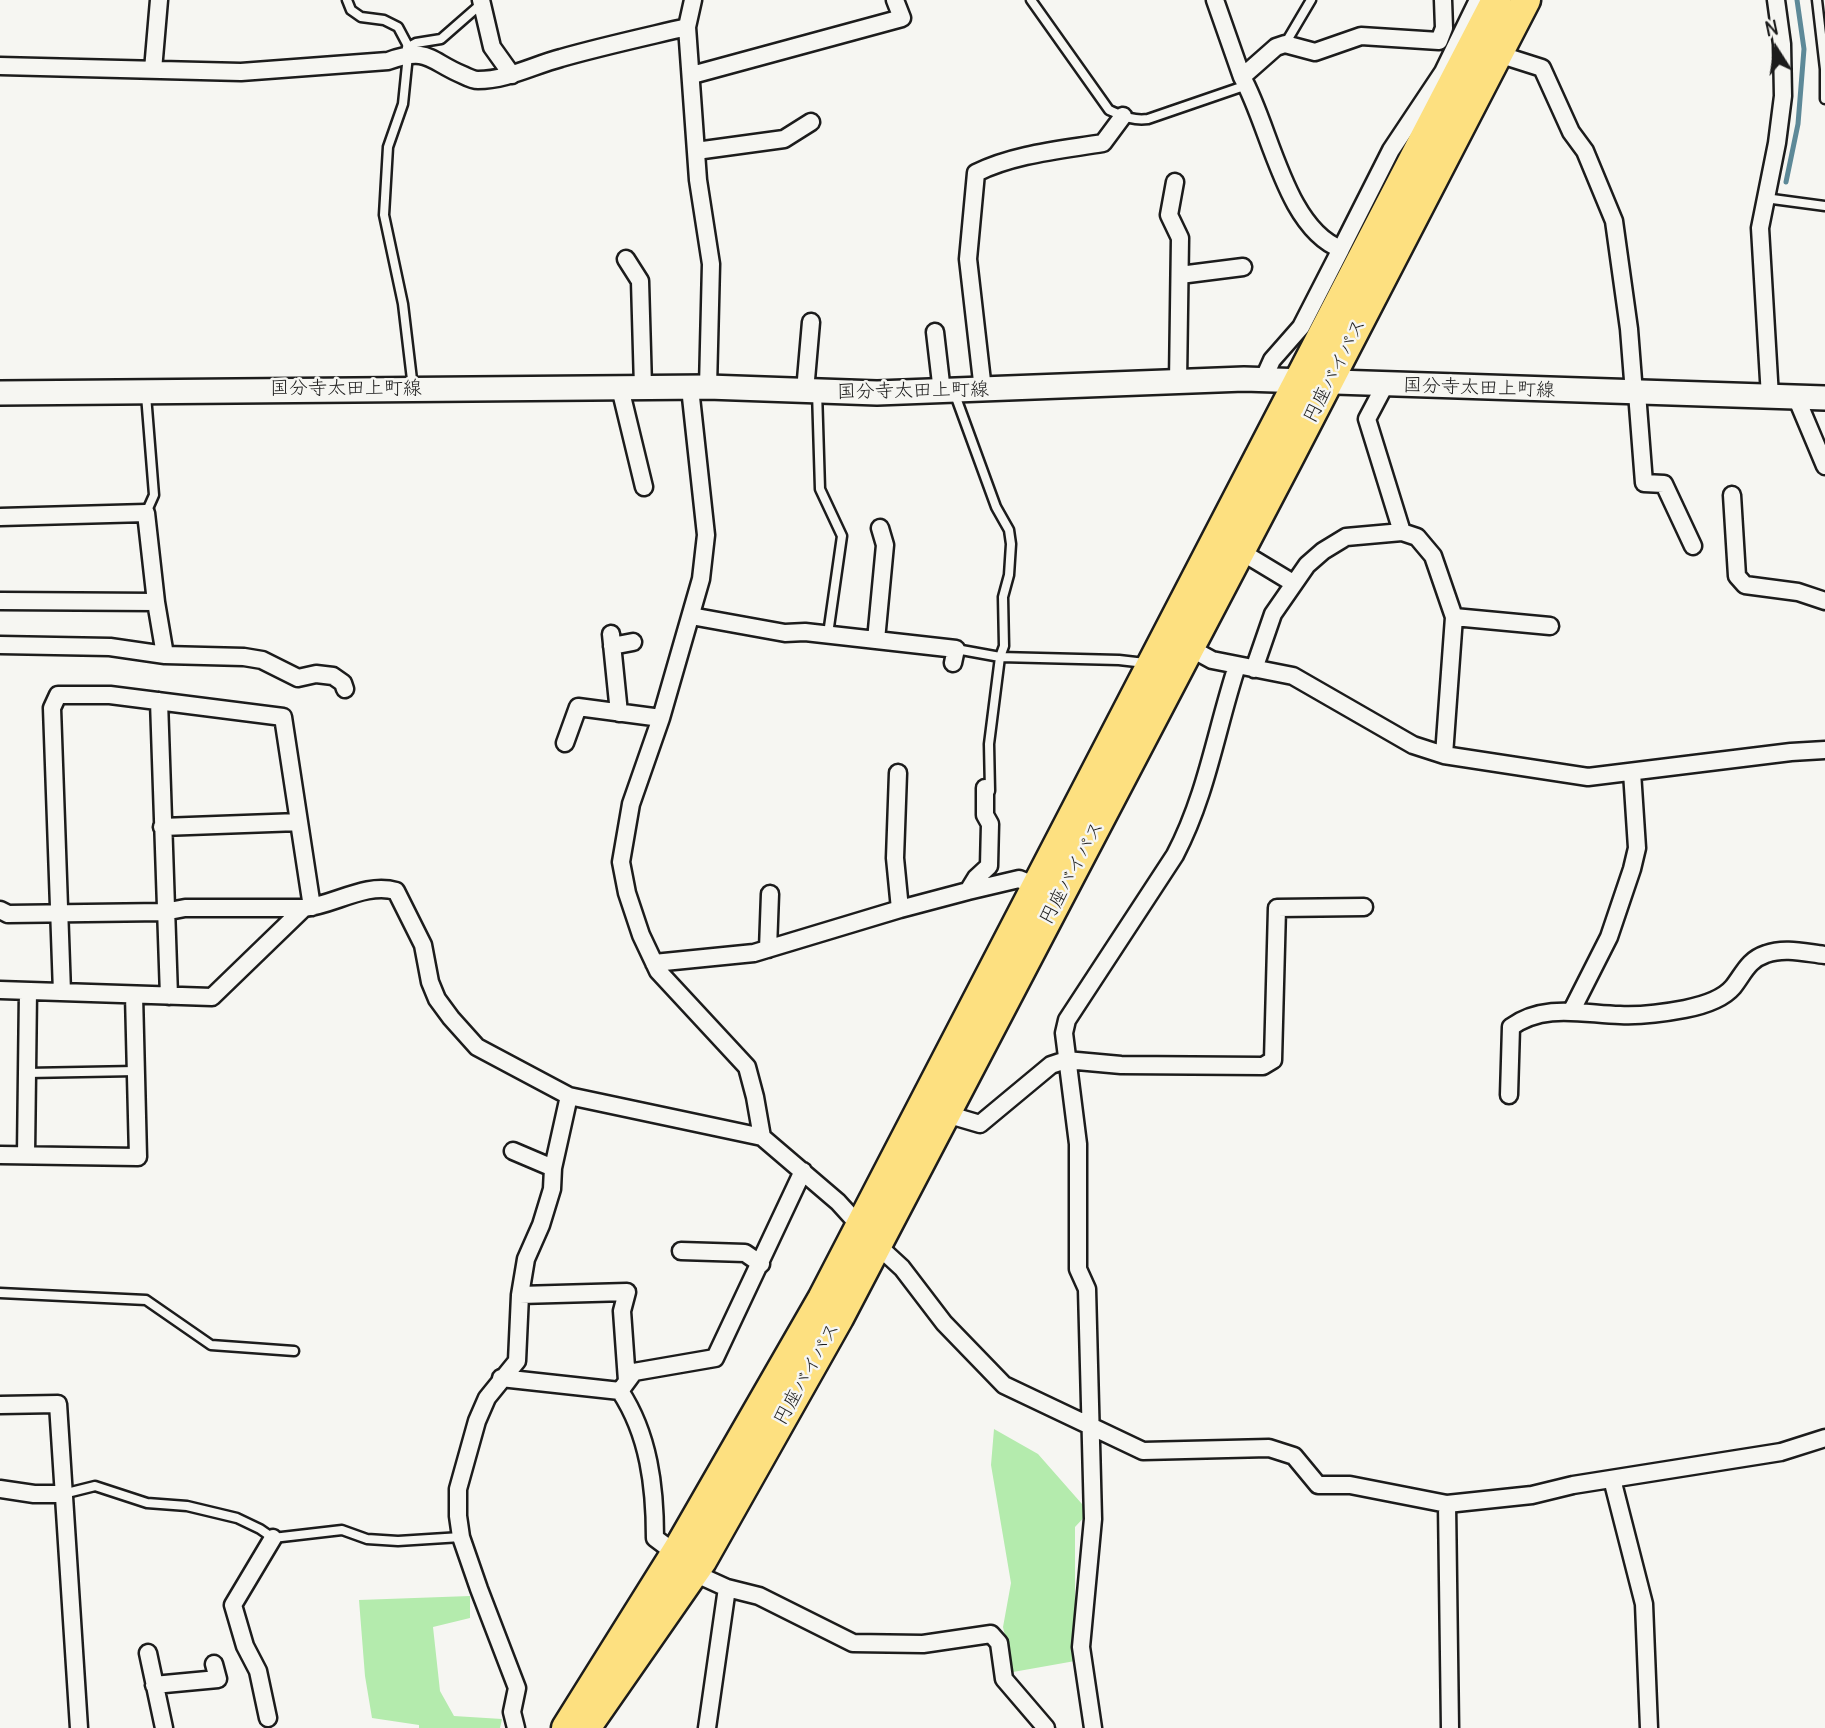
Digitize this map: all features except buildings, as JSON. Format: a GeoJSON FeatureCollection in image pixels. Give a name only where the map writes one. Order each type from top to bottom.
{"type":"FeatureCollection","features":[{"type":"Feature","properties":{"kind":"highway","name":"円座バイパス"},"geometry":{"type":"LineString","coordinates":[[586,1728],[694,1573],[868,1236],[1036,886],[1496,0]]}},
{"type":"Feature","properties":{"kind":"highway","name":"円座バイパス"},"geometry":{"type":"LineString","coordinates":[[566,1728],[675,1553],[822,1299],[868,1236],[946,1114],[1526,0]]}},
{"type":"Feature","properties":{"kind":"main road","name":"国分寺太田上町線"},"geometry":{"type":"LineString","coordinates":[[0,393],[632,387],[877,393],[1263,380],[1825,398]]}},
{"type":"Feature","properties":{"kind":"street"},"geometry":{"type":"LineString","coordinates":[[153,70],[159,0]]}},
{"type":"Feature","properties":{"kind":"street"},"geometry":{"type":"LineString","coordinates":[[693,0],[687,27],[696,151],[711,264],[699,387],[706,535],[701,579],[661,718],[631,804],[621,862],[627,893],[641,935],[658,971],[747,1067],[762,1137]]}},
{"type":"Feature","properties":{"kind":"street"},"geometry":{"type":"LineString","coordinates":[[692,75],[902,18],[895,0]]}},
{"type":"Feature","properties":{"kind":"street"},"geometry":{"type":"LineString","coordinates":[[1215,0],[1294,202],[1306,222],[1329,245],[1341,249]]}},
{"type":"Feature","properties":{"kind":"street"},"geometry":{"type":"LineString","coordinates":[[1245,81],[1276,47],[1285,44],[1315,52],[1361,36],[1439,41],[1444,28],[1443,0]]}},
{"type":"Feature","properties":{"kind":"street"},"geometry":{"type":"LineString","coordinates":[[1263,380],[1272,360],[1301,327],[1391,150],[1443,72],[1478,0]]}},
{"type":"Feature","properties":{"kind":"street"},"geometry":{"type":"LineString","coordinates":[[1770,397],[1760,228],[1777,143],[1783,96],[1782,44],[1776,0]]}},
{"type":"Feature","properties":{"kind":"street"},"geometry":{"type":"LineString","coordinates":[[481,2],[492,47],[512,75]]}},
{"type":"Feature","properties":{"kind":"street"},"geometry":{"type":"LineString","coordinates":[[0,66],[241,72],[388,61],[408,52],[433,57],[458,74],[476,80],[512,75],[558,58],[687,27]]}},
{"type":"Feature","properties":{"kind":"street"},"geometry":{"type":"LineString","coordinates":[[1498,54],[1542,68],[1572,132],[1585,151],[1614,221],[1629,329],[1644,483],[1664,484],[1693,546]]}},
{"type":"Feature","properties":{"kind":"street"},"geometry":{"type":"LineString","coordinates":[[983,390],[968,259],[976,173],[988,167],[1041,154],[1103,143],[1123,116]]}},
{"type":"Feature","properties":{"kind":"street"},"geometry":{"type":"LineString","coordinates":[[696,151],[784,139],[811,122]]}},
{"type":"Feature","properties":{"kind":"street"},"geometry":{"type":"LineString","coordinates":[[1175,182],[1169,215],[1180,239],[1178,382]]}},
{"type":"Feature","properties":{"kind":"street"},"geometry":{"type":"LineString","coordinates":[[626,259],[640,281],[632,387],[644,487]]}},
{"type":"Feature","properties":{"kind":"street"},"geometry":{"type":"LineString","coordinates":[[1180,275],[1243,267]]}},
{"type":"Feature","properties":{"kind":"street"},"geometry":{"type":"LineString","coordinates":[[811,322],[811,391]]}},
{"type":"Feature","properties":{"kind":"street"},"geometry":{"type":"LineString","coordinates":[[935,332],[948,392]]}},
{"type":"Feature","properties":{"kind":"street"},"geometry":{"type":"LineString","coordinates":[[1385,384],[1367,419],[1402,531]]}},
{"type":"Feature","properties":{"kind":"street"},"geometry":{"type":"LineString","coordinates":[[1796,397],[1825,466]]}},
{"type":"Feature","properties":{"kind":"street"},"geometry":{"type":"LineString","coordinates":[[1732,495],[1737,576],[1745,584],[1798,592],[1825,601]]}},
{"type":"Feature","properties":{"kind":"street"},"geometry":{"type":"LineString","coordinates":[[0,517],[146,513],[165,655]]}},
{"type":"Feature","properties":{"kind":"street"},"geometry":{"type":"LineString","coordinates":[[876,640],[886,545],[880,528]]}},
{"type":"Feature","properties":{"kind":"street"},"geometry":{"type":"LineString","coordinates":[[1254,669],[1273,614],[1307,565],[1323,551],[1346,537],[1402,531],[1417,537],[1433,556],[1454,617],[1444,755]]}},
{"type":"Feature","properties":{"kind":"street"},"geometry":{"type":"LineString","coordinates":[[1240,551],[1293,583]]}},
{"type":"Feature","properties":{"kind":"street"},"geometry":{"type":"LineString","coordinates":[[0,601],[156,602]]}},
{"type":"Feature","properties":{"kind":"street"},"geometry":{"type":"LineString","coordinates":[[691,616],[785,633],[805,632],[876,640],[954,656]]}},
{"type":"Feature","properties":{"kind":"street"},"geometry":{"type":"LineString","coordinates":[[1454,617],[1550,626]]}},
{"type":"Feature","properties":{"kind":"street"},"geometry":{"type":"LineString","coordinates":[[619,713],[612,640],[634,642]]}},
{"type":"Feature","properties":{"kind":"street"},"geometry":{"type":"LineString","coordinates":[[0,645],[110,647],[165,655],[244,657],[262,660],[298,678],[316,674],[333,676],[343,683],[345,689]]}},
{"type":"Feature","properties":{"kind":"street"},"geometry":{"type":"LineString","coordinates":[[1190,648],[1212,660],[1293,676],[1413,745],[1444,755],[1588,776],[1825,750]]}},
{"type":"Feature","properties":{"kind":"street"},"geometry":{"type":"LineString","coordinates":[[1093,1728],[1081,1647],[1093,1519],[1087,1289],[1078,1269],[1078,1144],[1064,1033],[1067,1020],[1186,834],[1205,786],[1224,705],[1237,666]]}},
{"type":"Feature","properties":{"kind":"street"},"geometry":{"type":"LineString","coordinates":[[62,992],[52,708],[58,695],[110,695],[283,717],[299,822],[308,908]]}},
{"type":"Feature","properties":{"kind":"street"},"geometry":{"type":"LineString","coordinates":[[159,701],[164,912],[169,996]]}},
{"type":"Feature","properties":{"kind":"street"},"geometry":{"type":"LineString","coordinates":[[565,743],[578,707],[661,718]]}},
{"type":"Feature","properties":{"kind":"street"},"geometry":{"type":"LineString","coordinates":[[1571,1012],[1609,937],[1632,869],[1637,848],[1632,772]]}},
{"type":"Feature","properties":{"kind":"street"},"geometry":{"type":"LineString","coordinates":[[898,773],[895,859],[900,909]]}},
{"type":"Feature","properties":{"kind":"street"},"geometry":{"type":"LineString","coordinates":[[968,891],[976,878],[989,866],[990,824],[985,815],[985,795]]}},
{"type":"Feature","properties":{"kind":"street"},"geometry":{"type":"LineString","coordinates":[[162,827],[299,822]]}},
{"type":"Feature","properties":{"kind":"street"},"geometry":{"type":"LineString","coordinates":[[654,963],[754,953],[900,909],[1018,879],[1036,886]]}},
{"type":"Feature","properties":{"kind":"street"},"geometry":{"type":"LineString","coordinates":[[0,910],[8,914],[164,912],[185,908],[308,908],[368,890],[384,887],[396,891],[412,918],[423,946],[430,982],[437,999],[477,1047],[569,1096],[762,1137],[838,1202],[868,1236],[902,1268],[944,1323],[1004,1385],[1143,1451],[1269,1448],[1293,1456],[1318,1485],[1350,1485],[1447,1504],[1532,1495],[1781,1451],[1825,1438]]}},
{"type":"Feature","properties":{"kind":"street"},"geometry":{"type":"LineString","coordinates":[[768,949],[771,894]]}},
{"type":"Feature","properties":{"kind":"street"},"geometry":{"type":"LineString","coordinates":[[946,1114],[980,1124],[1051,1065],[1066,1060],[1121,1065],[1263,1066],[1273,1060],[1277,908],[1364,906]]}},
{"type":"Feature","properties":{"kind":"street"},"geometry":{"type":"LineString","coordinates":[[0,990],[212,998],[308,908]]}},
{"type":"Feature","properties":{"kind":"street"},"geometry":{"type":"LineString","coordinates":[[1509,1095],[1511,1027],[1522,1019],[1559,1010],[1623,1016],[1686,1009],[1718,999],[1732,988],[1748,964],[1766,954],[1788,950],[1825,955]]}},
{"type":"Feature","properties":{"kind":"street"},"geometry":{"type":"LineString","coordinates":[[26,1155],[28,991]]}},
{"type":"Feature","properties":{"kind":"street"},"geometry":{"type":"LineString","coordinates":[[0,1155],[138,1157],[134,995]]}},
{"type":"Feature","properties":{"kind":"street"},"geometry":{"type":"LineString","coordinates":[[516,1728],[512,1712],[517,1688],[461,1537],[458,1489],[477,1420],[487,1398],[517,1361],[520,1295],[526,1259],[541,1225],[552,1189],[553,1168],[569,1096]]}},
{"type":"Feature","properties":{"kind":"street"},"geometry":{"type":"LineString","coordinates":[[513,1150],[553,1168]]}},
{"type":"Feature","properties":{"kind":"street"},"geometry":{"type":"LineString","coordinates":[[624,1386],[634,1372],[715,1358],[803,1171]]}},
{"type":"Feature","properties":{"kind":"street"},"geometry":{"type":"LineString","coordinates":[[681,1251],[745,1253],[761,1264]]}},
{"type":"Feature","properties":{"kind":"street"},"geometry":{"type":"LineString","coordinates":[[520,1295],[626,1293],[622,1311],[624,1386],[650,1463],[655,1500],[655,1538],[675,1553]]}},
{"type":"Feature","properties":{"kind":"street"},"geometry":{"type":"LineString","coordinates":[[501,1378],[624,1386]]}},
{"type":"Feature","properties":{"kind":"street"},"geometry":{"type":"LineString","coordinates":[[0,1405],[58,1404],[79,1728]]}},
{"type":"Feature","properties":{"kind":"street"},"geometry":{"type":"LineString","coordinates":[[1612,1479],[1644,1604],[1649,1728]]}},
{"type":"Feature","properties":{"kind":"street"},"geometry":{"type":"LineString","coordinates":[[0,1489],[34,1494],[63,1494]]}},
{"type":"Feature","properties":{"kind":"street"},"geometry":{"type":"LineString","coordinates":[[1447,1504],[1450,1728]]}},
{"type":"Feature","properties":{"kind":"street"},"geometry":{"type":"LineString","coordinates":[[268,1718],[258,1671],[245,1646],[233,1605],[273,1538]]}},
{"type":"Feature","properties":{"kind":"street"},"geometry":{"type":"LineString","coordinates":[[694,1573],[727,1588],[759,1596],[853,1643],[923,1644],[991,1634],[999,1643],[1004,1679],[1046,1728]]}},
{"type":"Feature","properties":{"kind":"street"},"geometry":{"type":"LineString","coordinates":[[707,1728],[727,1588]]}},
{"type":"Feature","properties":{"kind":"street"},"geometry":{"type":"LineString","coordinates":[[148,1653],[163,1728]]}},
{"type":"Feature","properties":{"kind":"street"},"geometry":{"type":"LineString","coordinates":[[154,1685],[218,1679],[214,1664]]}},
{"type":"Feature","properties":{"kind":"lane"},"geometry":{"type":"LineString","coordinates":[[346,0],[351,10],[362,17],[384,20],[397,27],[408,52],[403,104],[388,147],[384,215],[403,304],[413,388]]}},
{"type":"Feature","properties":{"kind":"lane"},"geometry":{"type":"LineString","coordinates":[[1031,0],[1109,110],[1136,121],[1148,119],[1245,81]]}},
{"type":"Feature","properties":{"kind":"lane"},"geometry":{"type":"LineString","coordinates":[[1285,44],[1311,0]]}},
{"type":"Feature","properties":{"kind":"lane"},"geometry":{"type":"LineString","coordinates":[[408,52],[416,43],[440,39],[481,2]]}},
{"type":"Feature","properties":{"kind":"lane"},"geometry":{"type":"LineString","coordinates":[[1820,5],[1825,99]]}},
{"type":"Feature","properties":{"kind":"lane"},"geometry":{"type":"LineString","coordinates":[[1765,198],[1825,206]]}},
{"type":"Feature","properties":{"kind":"lane"},"geometry":{"type":"LineString","coordinates":[[145,391],[154,495],[146,513]]}},
{"type":"Feature","properties":{"kind":"lane"},"geometry":{"type":"LineString","coordinates":[[811,391],[820,489],[842,536],[828,634]]}},
{"type":"Feature","properties":{"kind":"lane"},"geometry":{"type":"LineString","coordinates":[[948,392],[1010,537],[1009,575],[1003,597],[1004,646],[1000,657],[989,744],[992,789],[985,795]]}},
{"type":"Feature","properties":{"kind":"lane"},"geometry":{"type":"LineString","coordinates":[[954,656],[1119,660],[1152,664]]}},
{"type":"Feature","properties":{"kind":"lane"},"geometry":{"type":"LineString","coordinates":[[27,1073],[136,1071]]}},
{"type":"Feature","properties":{"kind":"lane"},"geometry":{"type":"LineString","coordinates":[[0,1293],[146,1300],[211,1345],[293,1351]]}},
{"type":"Feature","properties":{"kind":"lane"},"geometry":{"type":"LineString","coordinates":[[63,1494],[94,1486],[147,1503],[187,1506],[237,1518],[273,1538],[342,1530],[367,1539],[398,1541],[461,1537]]}},
{"type":"Feature","properties":{"kind":"green space"},"geometry":{"type":"Polygon","coordinates":[[[994,1429],[1038,1454],[1089,1512],[1075,1527],[1075,1661],[1013,1672],[1003,1627],[1011,1583],[991,1465],[994,1429]]]}},
{"type":"Feature","properties":{"kind":"green space"},"geometry":{"type":"Polygon","coordinates":[[[470,1596],[470,1618],[433,1627],[440,1691],[454,1716],[502,1719],[500,1728],[419,1728],[419,1725],[372,1718],[365,1676],[359,1600],[470,1596]]]}},
{"type":"Feature","properties":{"kind":"waterway"},"geometry":{"type":"LineString","coordinates":[[1786,182],[1798,124],[1804,49],[1797,0]]}}]}
